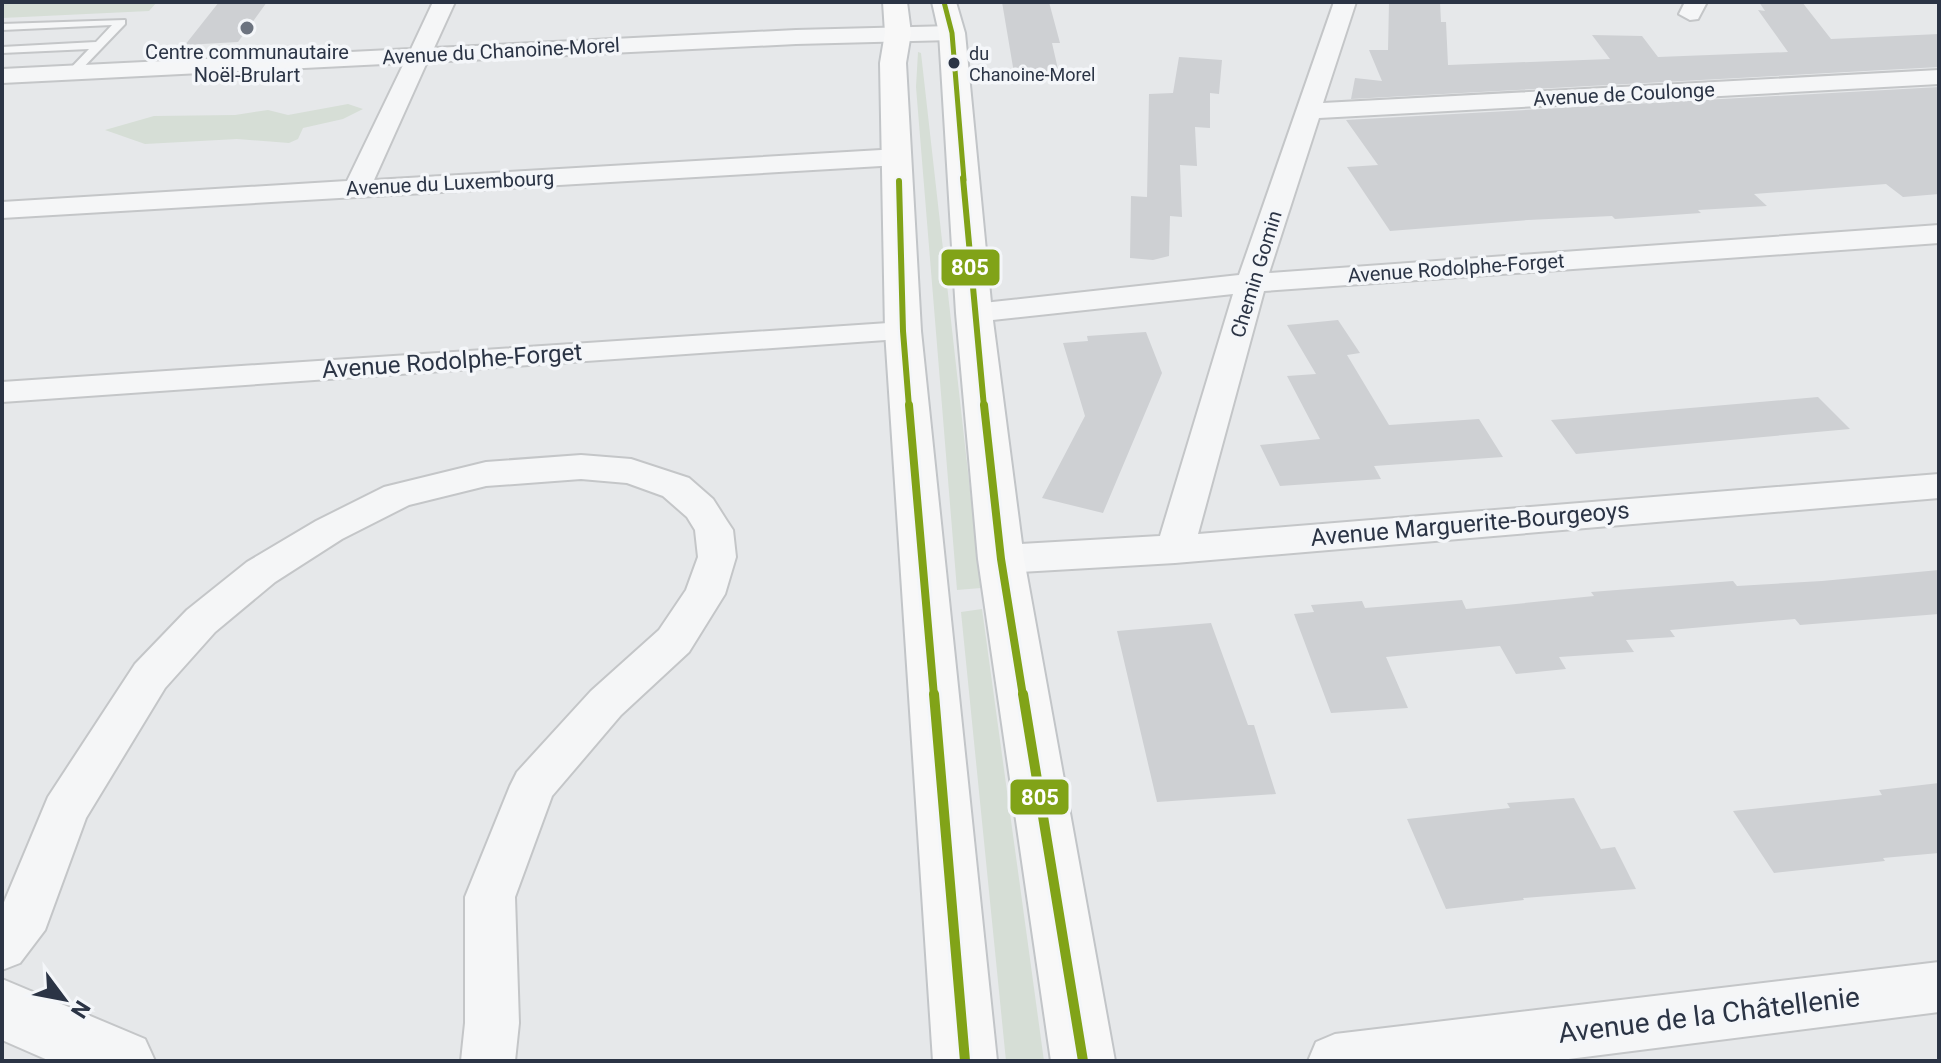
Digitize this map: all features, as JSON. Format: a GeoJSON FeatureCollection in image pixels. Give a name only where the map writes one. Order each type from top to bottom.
{"type":"FeatureCollection","features":[{"type":"Feature","properties":{"kind":"main road"},"geometry":{"type":"LineString","coordinates":[[948,17],[974,313],[1001,559],[1083,1061]]}},
{"type":"Feature","properties":{"kind":"main road"},"geometry":{"type":"LineString","coordinates":[[896,18],[893,63],[903,331],[965,1061]]}},
{"type":"Feature","properties":{"kind":"street"},"geometry":{"type":"LineString","coordinates":[[357,188],[444,2]]}},
{"type":"Feature","properties":{"kind":"street","name":"Chemin Gomin"},"geometry":{"type":"LineString","coordinates":[[1175,549],[1251,283],[1345,2]]}},
{"type":"Feature","properties":{"kind":"street","name":"Avenue du Chanoine-Morel"},"geometry":{"type":"LineString","coordinates":[[2,76],[418,55],[896,18],[948,17]]}},
{"type":"Feature","properties":{"kind":"street","name":"Avenue de Coulonge"},"geometry":{"type":"LineString","coordinates":[[1309,111],[1939,77]]}},
{"type":"Feature","properties":{"kind":"street","name":"Avenue du Luxembourg"},"geometry":{"type":"LineString","coordinates":[[2,210],[898,157]]}},
{"type":"Feature","properties":{"kind":"street","name":"Avenue Rodolphe-Forget"},"geometry":{"type":"LineString","coordinates":[[974,313],[1251,283],[1939,234]]}},
{"type":"Feature","properties":{"kind":"street","name":"Avenue Rodolphe-Forget"},"geometry":{"type":"LineString","coordinates":[[2,392],[903,331]]}},
{"type":"Feature","properties":{"kind":"street"},"geometry":{"type":"LineString","coordinates":[[2,946],[27,914],[65,811],[150,676],[201,621],[261,572],[329,530],[397,496],[486,474],[581,467],[631,471],[676,487],[700,508],[714,530],[717,557],[705,594],[674,641],[606,703],[533,786],[490,897],[492,1023],[488,1061]]}},
{"type":"Feature","properties":{"kind":"street","name":"Avenue Marguerite-Bourgeoys"},"geometry":{"type":"LineString","coordinates":[[1001,559],[1175,549],[1939,486]]}},
{"type":"Feature","properties":{"kind":"street","name":"Avenue de la Châtellenie"},"geometry":{"type":"LineString","coordinates":[[1335,1061],[1939,987]]}},
{"type":"Feature","properties":{"kind":"street"},"geometry":{"type":"LineString","coordinates":[[2,1009],[123,1061]]}},
{"type":"Feature","properties":{"kind":"lane"},"geometry":{"type":"LineString","coordinates":[[2,27],[121,22],[73,72]]}},
{"type":"Feature","properties":{"kind":"lane"},"geometry":{"type":"LineString","coordinates":[[2,50],[100,45]]}},
{"type":"Feature","properties":{"kind":"shaded area"},"geometry":{"type":"Polygon","coordinates":[[[2,2],[157,2],[149,11],[2,18],[2,2]]]}},
{"type":"Feature","properties":{"kind":"shaded area"},"geometry":{"type":"Polygon","coordinates":[[[918,52],[921,53],[981,588],[957,590],[916,87],[918,52]]]}},
{"type":"Feature","properties":{"kind":"shaded area"},"geometry":{"type":"Polygon","coordinates":[[[348,104],[363,109],[343,119],[303,128],[298,139],[289,143],[237,139],[145,144],[105,130],[154,116],[235,115],[268,110],[288,115],[348,104]]]}},
{"type":"Feature","properties":{"kind":"shaded area"},"geometry":{"type":"Polygon","coordinates":[[[982,609],[1044,1061],[1006,1061],[961,612],[982,609]]]}},
{"type":"Feature","properties":{"kind":"building"},"geometry":{"type":"Polygon","coordinates":[[[219,2],[267,2],[238,42],[185,45],[219,2]]]}},
{"type":"Feature","properties":{"kind":"building"},"geometry":{"type":"Polygon","coordinates":[[[1002,2],[1049,2],[1060,43],[1052,43],[1060,78],[1015,79],[1002,2]]]}},
{"type":"Feature","properties":{"kind":"building"},"geometry":{"type":"Polygon","coordinates":[[[1389,2],[1440,2],[1441,22],[1446,22],[1448,65],[1610,59],[1592,35],[1642,36],[1658,57],[1788,52],[1758,10],[1765,11],[1759,2],[1802,2],[1831,39],[1939,34],[1939,67],[1351,99],[1355,78],[1382,81],[1369,50],[1388,50],[1389,2]]]}},
{"type":"Feature","properties":{"kind":"building"},"geometry":{"type":"Polygon","coordinates":[[[1179,57],[1222,60],[1219,94],[1210,93],[1210,128],[1195,127],[1197,166],[1180,165],[1182,217],[1170,216],[1169,256],[1153,260],[1130,258],[1131,196],[1147,197],[1149,94],[1173,93],[1179,57]]]}},
{"type":"Feature","properties":{"kind":"building"},"geometry":{"type":"Polygon","coordinates":[[[1939,87],[1939,194],[1903,197],[1886,184],[1754,194],[1767,206],[1698,210],[1701,213],[1615,219],[1612,216],[1528,220],[1390,231],[1347,167],[1378,165],[1346,120],[1939,87]]]}},
{"type":"Feature","properties":{"kind":"building"},"geometry":{"type":"Polygon","coordinates":[[[1338,320],[1360,353],[1347,355],[1389,425],[1479,419],[1503,457],[1374,466],[1381,479],[1280,486],[1260,445],[1320,439],[1287,376],[1316,374],[1287,325],[1338,320]]]}},
{"type":"Feature","properties":{"kind":"building"},"geometry":{"type":"Polygon","coordinates":[[[1146,332],[1162,373],[1103,513],[1042,498],[1085,416],[1063,343],[1088,341],[1087,336],[1146,332]]]}},
{"type":"Feature","properties":{"kind":"building"},"geometry":{"type":"Polygon","coordinates":[[[1818,397],[1850,429],[1576,454],[1551,420],[1818,397]]]}},
{"type":"Feature","properties":{"kind":"building"},"geometry":{"type":"Polygon","coordinates":[[[1939,570],[1939,614],[1800,625],[1795,619],[1670,630],[1675,637],[1626,640],[1634,652],[1559,657],[1566,669],[1516,674],[1500,646],[1386,657],[1408,708],[1331,713],[1294,614],[1314,612],[1311,605],[1362,601],[1365,608],[1462,600],[1466,609],[1594,596],[1591,592],[1733,581],[1737,586],[1822,581],[1939,570]]]}},
{"type":"Feature","properties":{"kind":"building"},"geometry":{"type":"Polygon","coordinates":[[[1211,623],[1248,725],[1254,725],[1276,794],[1157,802],[1117,631],[1211,623]]]}},
{"type":"Feature","properties":{"kind":"building"},"geometry":{"type":"Polygon","coordinates":[[[1939,783],[1939,853],[1883,858],[1885,861],[1774,873],[1733,811],[1882,795],[1879,790],[1939,783]]]}},
{"type":"Feature","properties":{"kind":"building"},"geometry":{"type":"Polygon","coordinates":[[[1574,798],[1601,849],[1615,847],[1636,889],[1523,898],[1446,909],[1407,819],[1510,808],[1507,803],[1574,798]]]}},
{"type":"Feature","properties":{"kind":"transit line","name":"805"},"geometry":{"type":"LineString","coordinates":[[944,2],[952,33],[974,313],[1001,559],[1083,1061]]}},
{"type":"Feature","properties":{"kind":"transit line","name":"805"},"geometry":{"type":"LineString","coordinates":[[899,181],[903,331],[965,1061]]}},
{"type":"Feature","properties":{"kind":"place","name":"Centre communautaire Noël-Brulart"},"geometry":{"type":"Point","coordinates":[247,28]}},
{"type":"Feature","properties":{"kind":"place","name":"du Chanoine-Morel"},"geometry":{"type":"Point","coordinates":[954,63]}}]}
